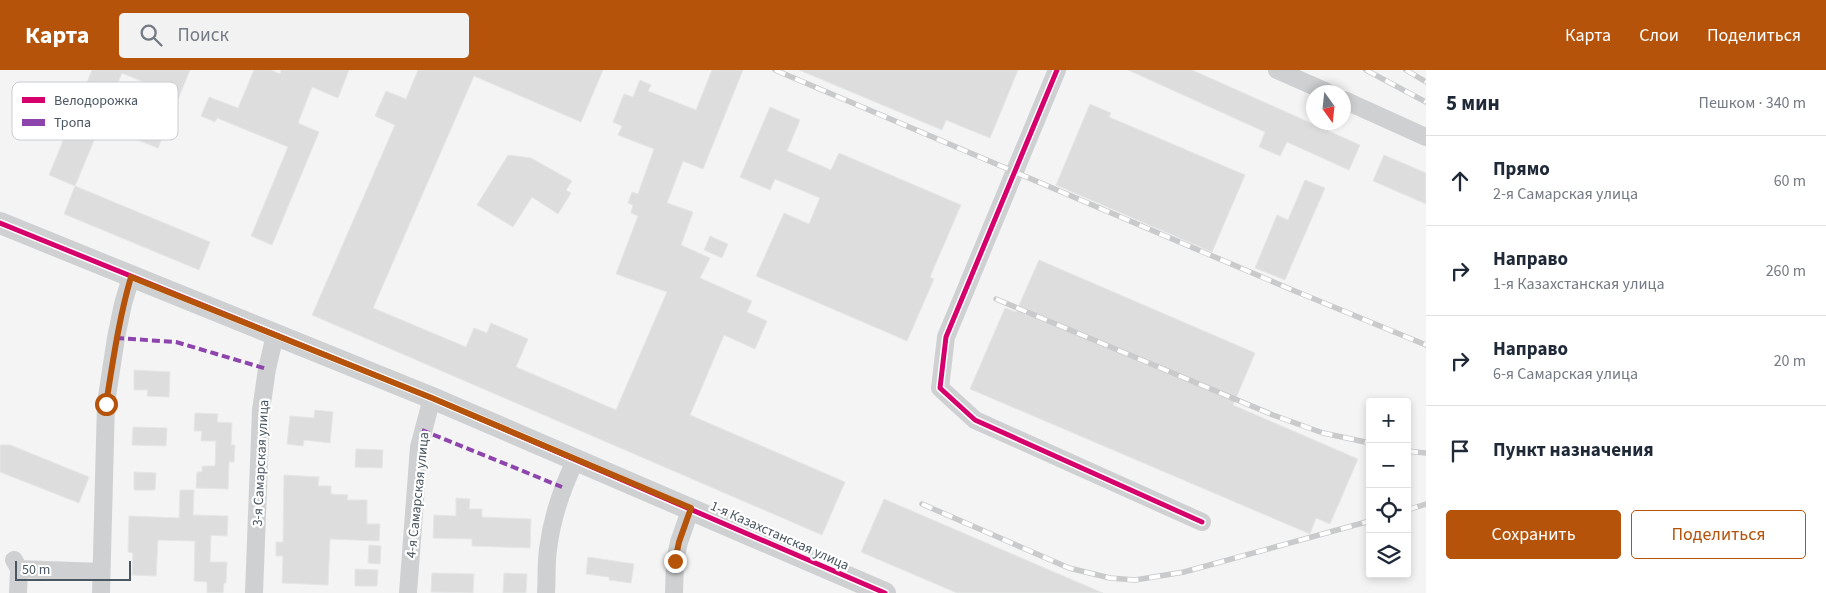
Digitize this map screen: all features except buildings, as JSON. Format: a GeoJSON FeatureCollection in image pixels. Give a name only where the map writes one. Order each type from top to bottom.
{"type":"FeatureCollection","features":[{"type":"Feature","properties":{"kind":"street"},"geometry":{"type":"LineString","coordinates":[[1057,70],[946,337],[940,388],[975,420],[1202,522]]}},
{"type":"Feature","properties":{"kind":"street"},"geometry":{"type":"LineString","coordinates":[[1276,70],[1311,85]]}},
{"type":"Feature","properties":{"kind":"street"},"geometry":{"type":"LineString","coordinates":[[1351,103],[1426,137]]}},
{"type":"Feature","properties":{"kind":"street","name":"1-я Казахстанская улица"},"geometry":{"type":"LineString","coordinates":[[0,223],[432,398],[691,508],[852,587],[885,593]]}},
{"type":"Feature","properties":{"kind":"street"},"geometry":{"type":"LineString","coordinates":[[100,593],[106,404],[120,321],[131,277]]}},
{"type":"Feature","properties":{"kind":"street","name":"3-я Самарская улица"},"geometry":{"type":"LineString","coordinates":[[254,593],[261,410],[267,369],[275,335]]}},
{"type":"Feature","properties":{"kind":"street","name":"4-я Самарская улица"},"geometry":{"type":"LineString","coordinates":[[408,593],[419,447],[432,398]]}},
{"type":"Feature","properties":{"kind":"street"},"geometry":{"type":"LineString","coordinates":[[546,593],[548,550],[554,516],[562,487],[576,459]]}},
{"type":"Feature","properties":{"kind":"street"},"geometry":{"type":"LineString","coordinates":[[674,593],[675,561],[679,542],[691,508]]}},
{"type":"Feature","properties":{"kind":"street"},"geometry":{"type":"LineString","coordinates":[[18,593],[16,564],[101,572]]}},
{"type":"Feature","properties":{"kind":"railway"},"geometry":{"type":"LineString","coordinates":[[775,70],[1426,345]]}},
{"type":"Feature","properties":{"kind":"railway"},"geometry":{"type":"LineString","coordinates":[[1366,70],[1426,102]]}},
{"type":"Feature","properties":{"kind":"railway"},"geometry":{"type":"LineString","coordinates":[[1406,70],[1426,82]]}},
{"type":"Feature","properties":{"kind":"railway"},"geometry":{"type":"LineString","coordinates":[[996,299],[1273,415],[1323,433],[1366,442]]}},
{"type":"Feature","properties":{"kind":"railway"},"geometry":{"type":"LineString","coordinates":[[1411,451],[1426,453]]}},
{"type":"Feature","properties":{"kind":"railway"},"geometry":{"type":"LineString","coordinates":[[922,504],[1069,568],[1110,578],[1135,580],[1184,572],[1366,522]]}},
{"type":"Feature","properties":{"kind":"railway"},"geometry":{"type":"LineString","coordinates":[[1411,509],[1426,504]]}},
{"type":"Feature","properties":{"kind":"marked path"},"geometry":{"type":"LineString","coordinates":[[116,338],[176,342],[267,369]]}},
{"type":"Feature","properties":{"kind":"marked path"},"geometry":{"type":"LineString","coordinates":[[422,430],[562,487]]}},
{"type":"Feature","properties":{"kind":"cycle path"},"geometry":{"type":"LineString","coordinates":[[1057,70],[946,337],[940,388],[975,420],[1202,522]]}},
{"type":"Feature","properties":{"kind":"cycle path"},"geometry":{"type":"LineString","coordinates":[[0,223],[432,398],[885,593]]}},
{"type":"Feature","properties":{"kind":"route"},"geometry":{"type":"LineString","coordinates":[[106,404],[116,338],[131,277],[432,398],[691,508],[679,542],[675,561]]}}]}
